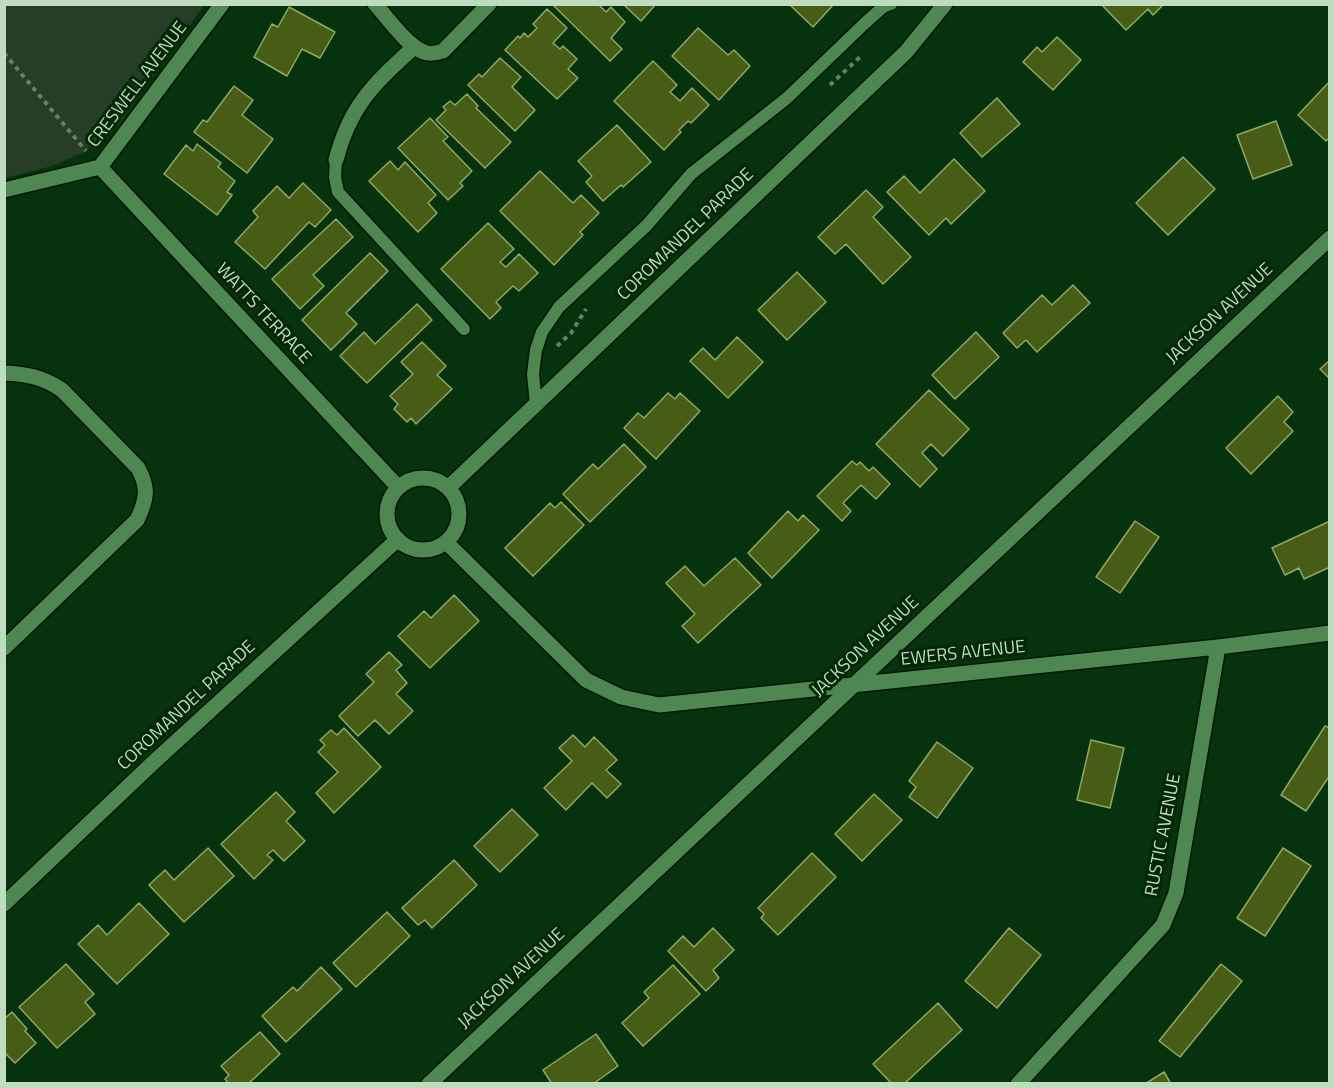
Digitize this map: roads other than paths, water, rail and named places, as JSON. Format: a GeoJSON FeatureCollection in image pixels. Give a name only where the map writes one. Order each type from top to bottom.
{"type":"FeatureCollection","features":[{"type":"Feature","properties":{"kind":"street","name":"CRESWELL AVENUE"},"geometry":{"type":"LineString","coordinates":[[4,190],[100,167],[222,4]]}},
{"type":"Feature","properties":{"kind":"street"},"geometry":{"type":"LineString","coordinates":[[375,4],[414,47],[425,53],[443,51],[489,4]]}},
{"type":"Feature","properties":{"kind":"street","name":"COROMANDEL PARADE"},"geometry":{"type":"LineString","coordinates":[[448,488],[906,52],[941,5]]}},
{"type":"Feature","properties":{"kind":"street"},"geometry":{"type":"LineString","coordinates":[[336,160],[341,140],[364,95],[414,47]]}},
{"type":"Feature","properties":{"kind":"street","name":"WATTS TERRACE"},"geometry":{"type":"LineString","coordinates":[[100,167],[398,487]]}},
{"type":"Feature","properties":{"kind":"street","name":"JACKSON AVENUE"},"geometry":{"type":"LineString","coordinates":[[429,1083],[1329,238]]}},
{"type":"Feature","properties":{"kind":"street"},"geometry":{"type":"LineString","coordinates":[[4,373],[26,374],[47,380],[62,390],[138,468],[146,482],[143,508],[137,520],[4,648]]}},
{"type":"Feature","properties":{"kind":"street"},"geometry":{"type":"LineString","coordinates":[[429,478],[448,488],[455,498],[458,515],[453,533],[446,542],[427,549],[407,545],[398,539],[387,519],[387,507],[398,487],[407,481],[429,478]]}},
{"type":"Feature","properties":{"kind":"street","name":"COROMANDEL PARADE"},"geometry":{"type":"LineString","coordinates":[[4,904],[156,760],[398,539]]}},
{"type":"Feature","properties":{"kind":"street","name":"EWERS AVENUE"},"geometry":{"type":"LineString","coordinates":[[446,542],[586,680],[621,697],[659,705],[1218,647],[1329,633]]}},
{"type":"Feature","properties":{"kind":"street","name":"RUSTIC AVENUE"},"geometry":{"type":"LineString","coordinates":[[1018,1083],[1163,925],[1176,893],[1218,647]]}},
{"type":"Feature","properties":{"kind":"lane"},"geometry":{"type":"LineString","coordinates":[[536,404],[533,374],[536,350],[542,332],[559,307],[647,225],[691,174],[788,98],[883,7],[891,4]]}},
{"type":"Feature","properties":{"kind":"lane"},"geometry":{"type":"LineString","coordinates":[[336,160],[334,177],[338,192],[464,329]]}}]}
